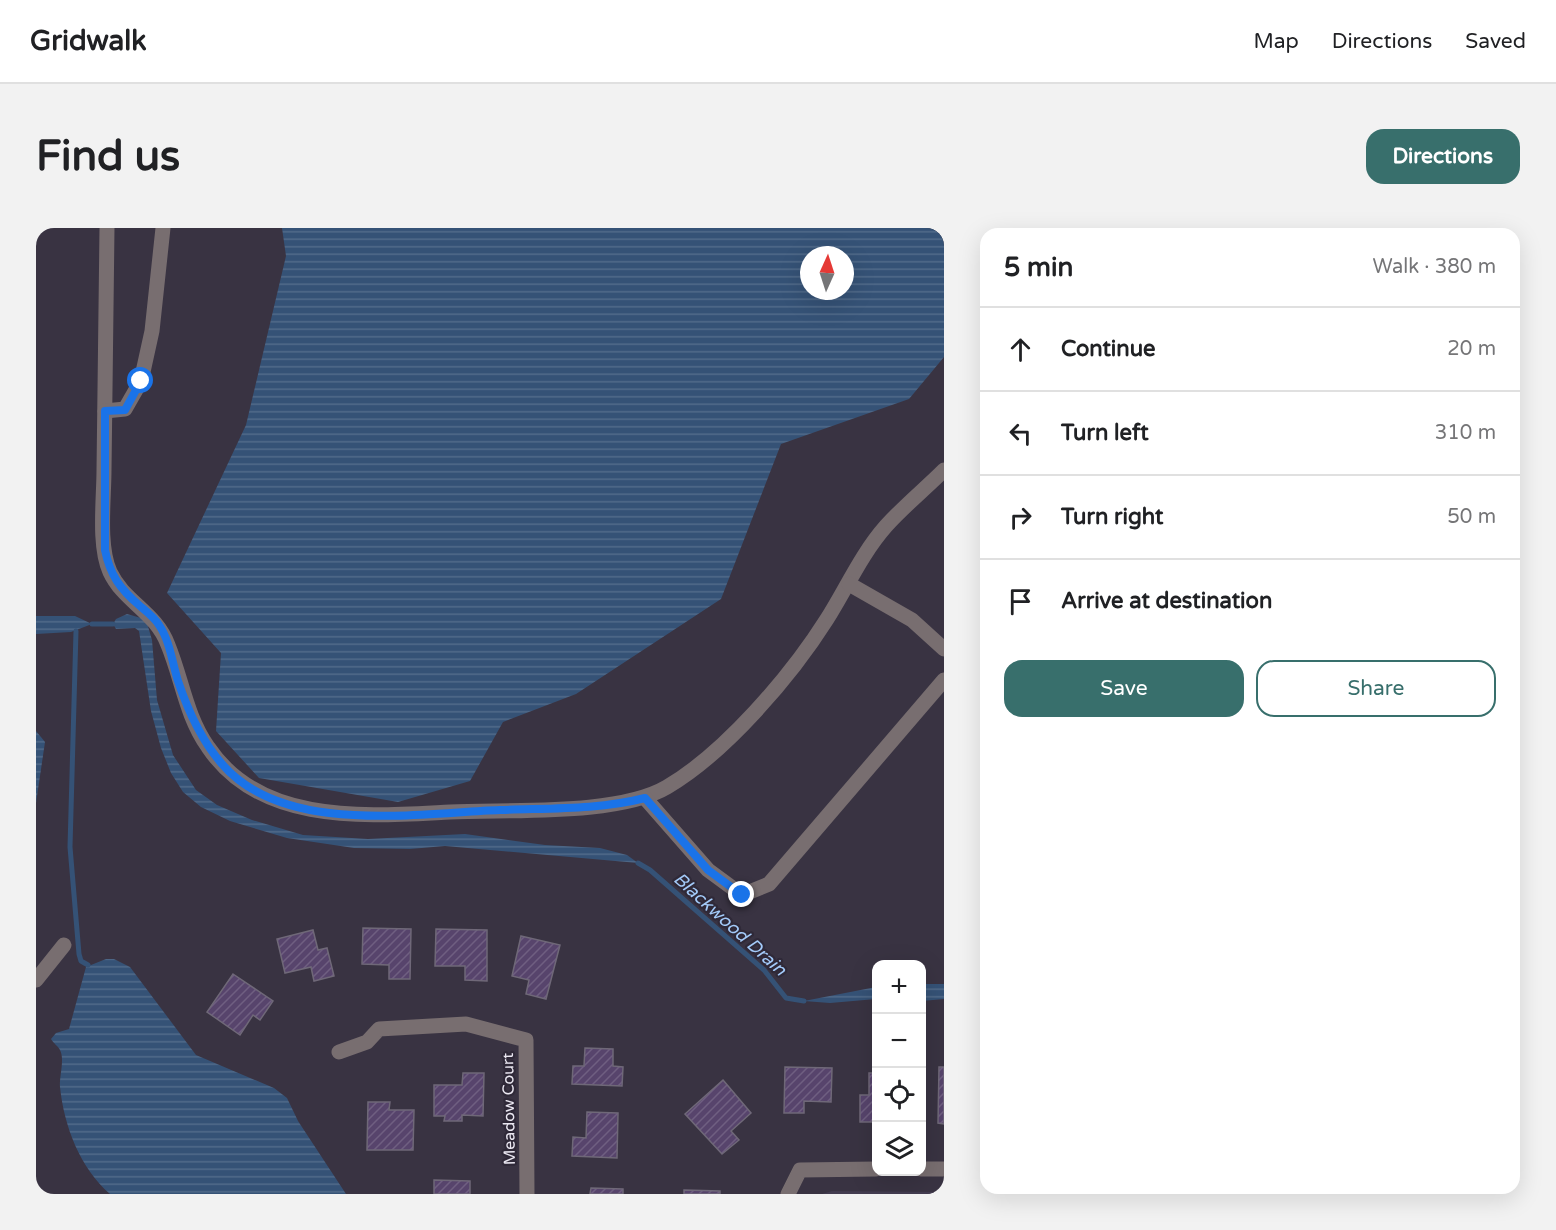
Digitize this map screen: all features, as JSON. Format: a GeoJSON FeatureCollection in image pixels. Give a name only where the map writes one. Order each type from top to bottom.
{"type":"FeatureCollection","features":[{"type":"Feature","properties":{"kind":"street"},"geometry":{"type":"LineString","coordinates":[[107,228],[105,550],[109,571],[122,591],[159,624],[169,647],[190,715],[207,746],[224,767],[245,785],[274,799],[300,807],[347,815],[382,816],[570,807],[645,798],[669,786],[697,766],[750,717],[808,649],[885,527],[944,470]]}},
{"type":"Feature","properties":{"kind":"street"},"geometry":{"type":"LineString","coordinates":[[105,411],[125,410],[141,381],[152,331],[163,228]]}},
{"type":"Feature","properties":{"kind":"street"},"geometry":{"type":"LineString","coordinates":[[849,584],[912,620],[944,649]]}},
{"type":"Feature","properties":{"kind":"street"},"geometry":{"type":"LineString","coordinates":[[645,798],[708,870],[742,895],[769,884],[944,680]]}},
{"type":"Feature","properties":{"kind":"street"},"geometry":{"type":"LineString","coordinates":[[36,980],[64,945]]}},
{"type":"Feature","properties":{"kind":"street","name":"Meadow Court"},"geometry":{"type":"LineString","coordinates":[[339,1052],[367,1042],[379,1029],[466,1023],[526,1040],[527,1194]]}},
{"type":"Feature","properties":{"kind":"street"},"geometry":{"type":"LineString","coordinates":[[926,1169],[944,1168]]}},
{"type":"Feature","properties":{"kind":"street"},"geometry":{"type":"LineString","coordinates":[[788,1194],[800,1170],[872,1169]]}},
{"type":"Feature","properties":{"kind":"shaded area"},"geometry":{"type":"Polygon","coordinates":[[[832,1191],[944,1192],[944,1194],[822,1194],[832,1191]]]}},
{"type":"Feature","properties":{"kind":"water"},"geometry":{"type":"Polygon","coordinates":[[[282,228],[944,228],[944,357],[909,399],[781,444],[721,599],[576,694],[503,722],[470,781],[398,802],[259,778],[216,731],[221,653],[167,593],[246,425],[286,256],[282,228]]]}},
{"type":"Feature","properties":{"kind":"water"},"geometry":{"type":"Polygon","coordinates":[[[127,614],[141,618],[147,623],[152,640],[157,700],[173,755],[196,790],[217,805],[252,820],[303,835],[368,839],[465,834],[545,845],[600,848],[627,855],[638,863],[445,846],[410,849],[354,848],[287,838],[230,821],[201,807],[183,792],[171,773],[161,748],[151,711],[139,631],[135,628],[116,629],[113,624],[116,619],[127,614]]]}},
{"type":"Feature","properties":{"kind":"water"},"geometry":{"type":"Polygon","coordinates":[[[36,616],[75,616],[92,624],[71,632],[36,634],[36,616]]]}},
{"type":"Feature","properties":{"kind":"water"},"geometry":{"type":"Polygon","coordinates":[[[36,731],[45,742],[36,803],[36,731]]]}},
{"type":"Feature","properties":{"kind":"water"},"geometry":{"type":"Polygon","coordinates":[[[106,959],[114,959],[130,967],[196,1055],[274,1088],[287,1098],[298,1121],[346,1194],[110,1194],[99,1184],[82,1159],[65,1117],[60,1087],[61,1054],[51,1039],[56,1033],[69,1029],[86,967],[106,959]]]}},
{"type":"Feature","properties":{"kind":"water"},"geometry":{"type":"Polygon","coordinates":[[[926,984],[944,984],[944,999],[926,1001],[926,984]]]}},
{"type":"Feature","properties":{"kind":"water"},"geometry":{"type":"Polygon","coordinates":[[[872,988],[872,999],[830,1003],[804,1001],[872,988]]]}},
{"type":"Feature","properties":{"kind":"building"},"geometry":{"type":"Polygon","coordinates":[[[363,928],[411,929],[410,979],[389,979],[389,965],[362,964],[363,928]]]}},
{"type":"Feature","properties":{"kind":"building"},"geometry":{"type":"Polygon","coordinates":[[[436,929],[487,930],[487,981],[465,980],[465,966],[435,966],[436,929]]]}},
{"type":"Feature","properties":{"kind":"building"},"geometry":{"type":"Polygon","coordinates":[[[313,930],[318,950],[327,948],[334,976],[314,981],[311,967],[285,973],[277,939],[313,930]]]}},
{"type":"Feature","properties":{"kind":"building"},"geometry":{"type":"Polygon","coordinates":[[[521,936],[560,945],[546,999],[526,994],[529,980],[512,976],[521,936]]]}},
{"type":"Feature","properties":{"kind":"building"},"geometry":{"type":"Polygon","coordinates":[[[233,974],[273,1001],[260,1020],[253,1015],[240,1035],[207,1012],[233,974]]]}},
{"type":"Feature","properties":{"kind":"building"},"geometry":{"type":"Polygon","coordinates":[[[585,1048],[613,1049],[613,1066],[623,1067],[622,1086],[572,1084],[573,1066],[584,1066],[585,1048]]]}},
{"type":"Feature","properties":{"kind":"building"},"geometry":{"type":"Polygon","coordinates":[[[785,1067],[832,1068],[831,1102],[804,1101],[804,1113],[784,1113],[785,1067]]]}},
{"type":"Feature","properties":{"kind":"building"},"geometry":{"type":"Polygon","coordinates":[[[939,1067],[944,1067],[944,1124],[938,1123],[939,1067]]]}},
{"type":"Feature","properties":{"kind":"building"},"geometry":{"type":"Polygon","coordinates":[[[463,1073],[484,1073],[483,1116],[462,1115],[462,1121],[444,1121],[445,1116],[434,1116],[434,1085],[462,1085],[463,1073]]]}},
{"type":"Feature","properties":{"kind":"building"},"geometry":{"type":"Polygon","coordinates":[[[869,1073],[872,1073],[872,1122],[860,1122],[860,1095],[869,1095],[869,1073]]]}},
{"type":"Feature","properties":{"kind":"building"},"geometry":{"type":"Polygon","coordinates":[[[723,1080],[751,1113],[731,1131],[739,1140],[722,1154],[685,1114],[723,1080]]]}},
{"type":"Feature","properties":{"kind":"building"},"geometry":{"type":"Polygon","coordinates":[[[368,1102],[390,1102],[389,1110],[414,1110],[413,1150],[367,1150],[368,1102]]]}},
{"type":"Feature","properties":{"kind":"building"},"geometry":{"type":"Polygon","coordinates":[[[587,1112],[618,1113],[617,1158],[572,1156],[573,1137],[586,1138],[587,1112]]]}},
{"type":"Feature","properties":{"kind":"building"},"geometry":{"type":"Polygon","coordinates":[[[434,1180],[470,1181],[470,1194],[434,1194],[434,1180]]]}},
{"type":"Feature","properties":{"kind":"building"},"geometry":{"type":"Polygon","coordinates":[[[591,1188],[623,1189],[623,1194],[590,1194],[591,1188]]]}},
{"type":"Feature","properties":{"kind":"building"},"geometry":{"type":"Polygon","coordinates":[[[684,1190],[720,1191],[720,1194],[684,1194],[684,1190]]]}},
{"type":"Feature","properties":{"kind":"waterway","name":"Blackwood Drain"},"geometry":{"type":"LineString","coordinates":[[92,624],[113,624]]}},
{"type":"Feature","properties":{"kind":"waterway"},"geometry":{"type":"LineString","coordinates":[[76,631],[70,847],[79,954],[81,961],[88,965]]}},
{"type":"Feature","properties":{"kind":"waterway","name":"Blackwood Drain"},"geometry":{"type":"LineString","coordinates":[[638,863],[650,870],[764,970],[786,998],[804,1001]]}},
{"type":"Feature","properties":{"kind":"route"},"geometry":{"type":"LineString","coordinates":[[141,381],[125,410],[105,411],[105,550],[109,571],[122,591],[159,624],[169,647],[190,715],[207,746],[224,767],[245,785],[274,799],[309,809],[347,815],[382,816],[570,807],[629,802],[645,798],[708,870],[742,895]]}}]}
